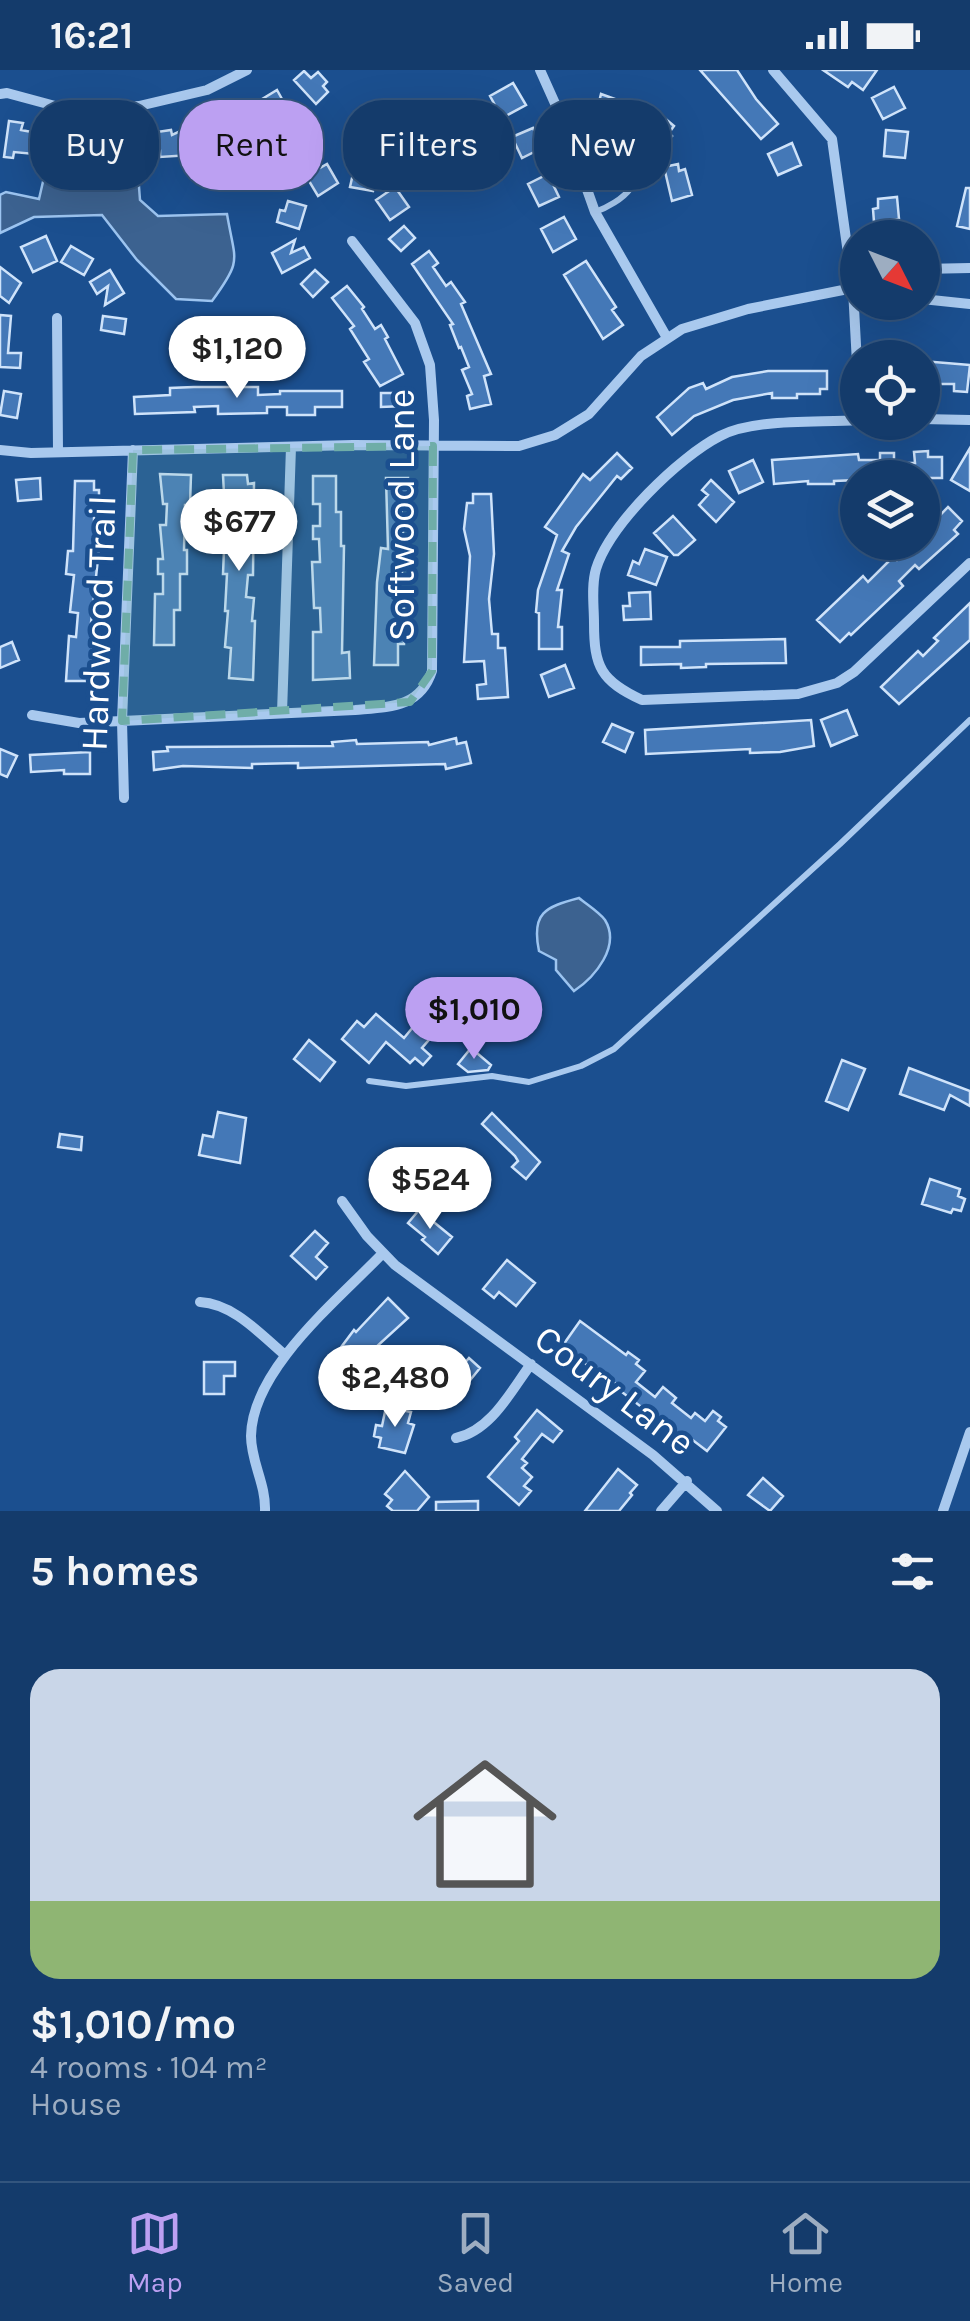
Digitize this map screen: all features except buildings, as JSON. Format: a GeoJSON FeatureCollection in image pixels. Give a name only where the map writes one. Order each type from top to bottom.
{"type":"FeatureCollection","features":[{"type":"Feature","properties":{"kind":"street"},"geometry":{"type":"LineString","coordinates":[[0,94],[70,110],[139,106],[206,90],[247,70]]}},
{"type":"Feature","properties":{"kind":"street"},"geometry":{"type":"LineString","coordinates":[[540,70],[552,100]]}},
{"type":"Feature","properties":{"kind":"street"},"geometry":{"type":"LineString","coordinates":[[773,70],[832,139],[845,220]]}},
{"type":"Feature","properties":{"kind":"street"},"geometry":{"type":"LineString","coordinates":[[587,190],[595,212],[666,336]]}},
{"type":"Feature","properties":{"kind":"street","name":"Softwood Lane"},"geometry":{"type":"LineString","coordinates":[[282,713],[400,706],[422,691],[432,670],[433,392],[425,346],[402,303],[352,241]]}},
{"type":"Feature","properties":{"kind":"street"},"geometry":{"type":"LineString","coordinates":[[940,269],[970,268]]}},
{"type":"Feature","properties":{"kind":"street"},"geometry":{"type":"LineString","coordinates":[[0,450],[519,446],[555,435],[589,414],[641,356],[666,336],[748,309],[840,291]]}},
{"type":"Feature","properties":{"kind":"street"},"geometry":{"type":"LineString","coordinates":[[940,300],[970,304]]}},
{"type":"Feature","properties":{"kind":"street"},"geometry":{"type":"LineString","coordinates":[[57,318],[58,452]]}},
{"type":"Feature","properties":{"kind":"street"},"geometry":{"type":"LineString","coordinates":[[940,419],[970,420]]}},
{"type":"Feature","properties":{"kind":"street"},"geometry":{"type":"LineString","coordinates":[[840,421],[738,428],[698,449],[632,510],[603,550],[594,575],[594,654],[599,668],[624,692],[642,700],[798,694],[821,689],[854,672],[970,564]]}},
{"type":"Feature","properties":{"kind":"street"},"geometry":{"type":"LineString","coordinates":[[32,715],[79,722],[282,713],[291,447]]}},
{"type":"Feature","properties":{"kind":"street","name":"Hardwood Trail"},"geometry":{"type":"LineString","coordinates":[[124,798],[122,720],[133,450]]}},
{"type":"Feature","properties":{"kind":"street","name":"Coury Lane"},"geometry":{"type":"LineString","coordinates":[[342,1201],[383,1254],[686,1481],[716,1511]]}},
{"type":"Feature","properties":{"kind":"street"},"geometry":{"type":"LineString","coordinates":[[265,1511],[264,1486],[251,1437],[264,1384],[285,1356],[383,1254]]}},
{"type":"Feature","properties":{"kind":"street"},"geometry":{"type":"LineString","coordinates":[[200,1302],[212,1303],[241,1318],[285,1356]]}},
{"type":"Feature","properties":{"kind":"street"},"geometry":{"type":"LineString","coordinates":[[456,1438],[476,1432],[487,1422],[531,1364]]}},
{"type":"Feature","properties":{"kind":"street"},"geometry":{"type":"LineString","coordinates":[[943,1511],[970,1432]]}},
{"type":"Feature","properties":{"kind":"street"},"geometry":{"type":"LineString","coordinates":[[661,1511],[686,1481]]}},
{"type":"Feature","properties":{"kind":"lane"},"geometry":{"type":"LineString","coordinates":[[595,212],[625,198],[630,190]]}},
{"type":"Feature","properties":{"kind":"lane"},"geometry":{"type":"LineString","coordinates":[[369,1081],[406,1086],[492,1076],[529,1082],[581,1066],[614,1048],[840,844],[970,720]]}},
{"type":"Feature","properties":{"kind":"highlighted area"},"geometry":{"type":"Polygon","coordinates":[[[433,446],[432,671],[410,702],[122,721],[133,450],[433,446]]]}},
{"type":"Feature","properties":{"kind":"water"},"geometry":{"type":"Polygon","coordinates":[[[41,190],[139,190],[140,200],[158,216],[227,214],[234,252],[229,276],[212,301],[176,299],[137,260],[102,215],[34,217],[0,233],[0,195],[6,192],[39,199],[41,190]]]}},
{"type":"Feature","properties":{"kind":"water"},"geometry":{"type":"Polygon","coordinates":[[[579,898],[605,920],[610,940],[597,969],[574,991],[556,970],[556,960],[539,951],[537,928],[549,909],[579,898]]]}}]}
